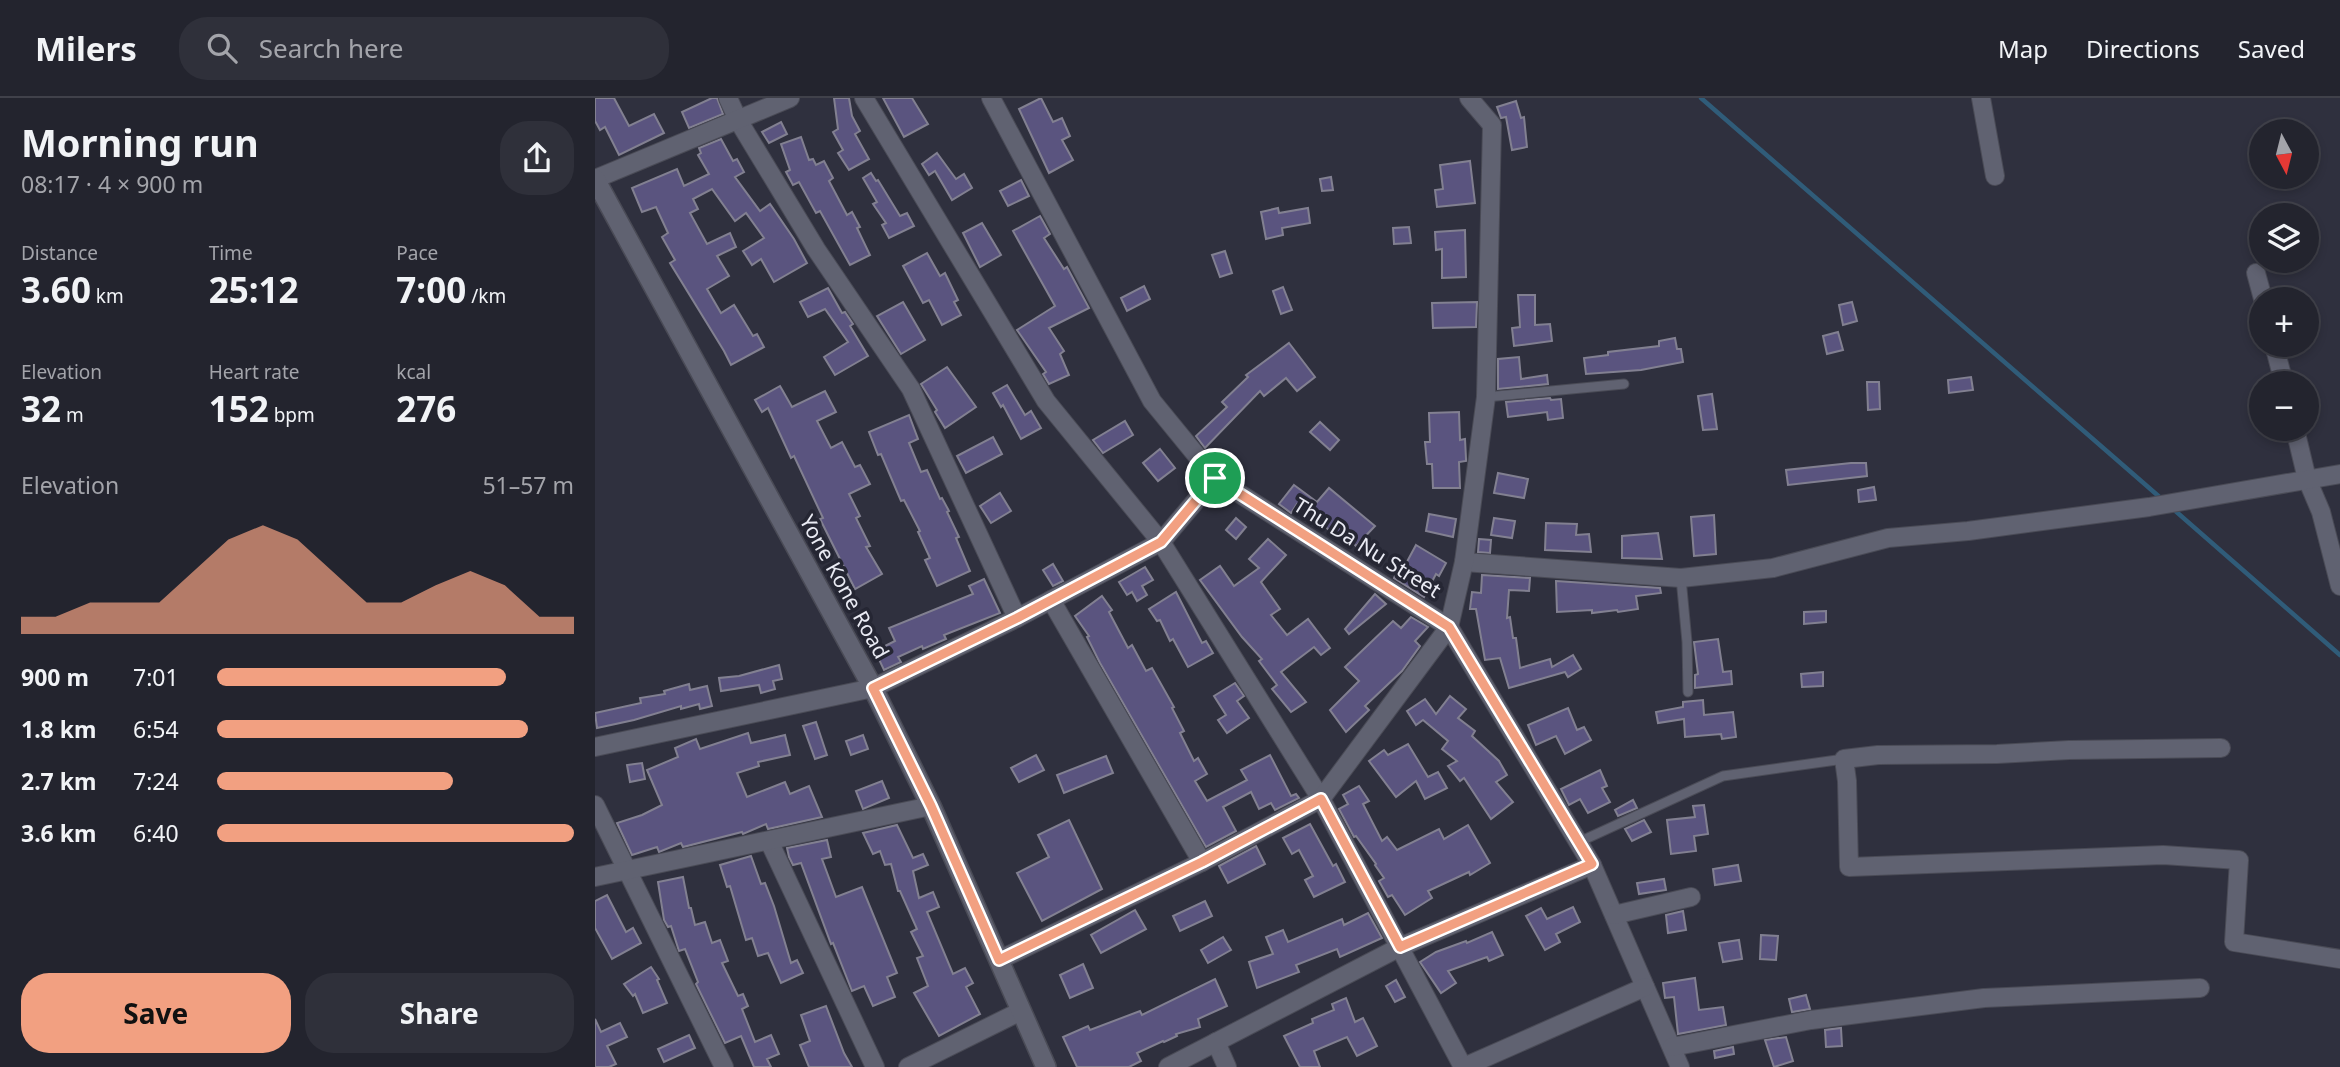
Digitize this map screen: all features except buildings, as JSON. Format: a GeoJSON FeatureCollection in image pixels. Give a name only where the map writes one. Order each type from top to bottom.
{"type":"FeatureCollection","features":[{"type":"Feature","properties":{"kind":"street"},"geometry":{"type":"LineString","coordinates":[[728,98],[738,120],[816,249],[911,389],[1017,618]]}},
{"type":"Feature","properties":{"kind":"street"},"geometry":{"type":"LineString","coordinates":[[595,179],[790,98]]}},
{"type":"Feature","properties":{"kind":"street"},"geometry":{"type":"LineString","coordinates":[[865,98],[1046,401],[1161,542],[1321,799],[1464,1067],[1646,987]]}},
{"type":"Feature","properties":{"kind":"street","name":"Thu Da Nu Street"},"geometry":{"type":"LineString","coordinates":[[991,98],[1152,401],[1215,478],[1449,627],[1592,864],[1680,1067]]}},
{"type":"Feature","properties":{"kind":"street"},"geometry":{"type":"LineString","coordinates":[[999,960],[1202,862],[1321,799],[1449,627],[1464,562],[1486,397],[1492,125],[1469,98]]}},
{"type":"Feature","properties":{"kind":"street"},"geometry":{"type":"LineString","coordinates":[[1981,98],[1995,176]]}},
{"type":"Feature","properties":{"kind":"street","name":"Yone Kone Road"},"geometry":{"type":"LineString","coordinates":[[595,179],[873,688],[931,806],[1046,1067]]}},
{"type":"Feature","properties":{"kind":"street"},"geometry":{"type":"LineString","coordinates":[[2256,273],[2260,287]]}},
{"type":"Feature","properties":{"kind":"street"},"geometry":{"type":"LineString","coordinates":[[2298,441],[2307,479],[2321,512],[2340,586]]}},
{"type":"Feature","properties":{"kind":"street"},"geometry":{"type":"LineString","coordinates":[[1464,562],[1681,578],[1773,568],[1888,538],[1968,531],[2148,507],[2340,474]]}},
{"type":"Feature","properties":{"kind":"street"},"geometry":{"type":"LineString","coordinates":[[595,747],[873,688],[1017,618],[1161,542],[1215,478]]}},
{"type":"Feature","properties":{"kind":"street"},"geometry":{"type":"LineString","coordinates":[[1051,600],[1202,862]]}},
{"type":"Feature","properties":{"kind":"street"},"geometry":{"type":"LineString","coordinates":[[2221,748],[1878,755],[1844,759],[1849,867],[2163,855],[2239,860],[2234,942],[2340,959]]}},
{"type":"Feature","properties":{"kind":"street"},"geometry":{"type":"LineString","coordinates":[[595,805],[724,1067]]}},
{"type":"Feature","properties":{"kind":"street"},"geometry":{"type":"LineString","coordinates":[[595,877],[931,806]]}},
{"type":"Feature","properties":{"kind":"street"},"geometry":{"type":"LineString","coordinates":[[769,841],[875,1067]]}},
{"type":"Feature","properties":{"kind":"street"},"geometry":{"type":"LineString","coordinates":[[1168,1067],[1400,947],[1592,864]]}},
{"type":"Feature","properties":{"kind":"street"},"geometry":{"type":"LineString","coordinates":[[1614,915],[1692,897]]}},
{"type":"Feature","properties":{"kind":"street"},"geometry":{"type":"LineString","coordinates":[[1672,1047],[1811,1020],[1984,998],[2200,988]]}},
{"type":"Feature","properties":{"kind":"street"},"geometry":{"type":"LineString","coordinates":[[908,1067],[1021,1011]]}},
{"type":"Feature","properties":{"kind":"street"},"geometry":{"type":"LineString","coordinates":[[1216,1042],[1227,1067]]}},
{"type":"Feature","properties":{"kind":"lane"},"geometry":{"type":"LineString","coordinates":[[1486,397],[1624,384]]}},
{"type":"Feature","properties":{"kind":"lane"},"geometry":{"type":"LineString","coordinates":[[1681,578],[1688,692]]}},
{"type":"Feature","properties":{"kind":"lane"},"geometry":{"type":"LineString","coordinates":[[1579,842],[1723,776],[1844,759]]}},
{"type":"Feature","properties":{"kind":"waterway"},"geometry":{"type":"LineString","coordinates":[[1701,98],[2163,500]]}},
{"type":"Feature","properties":{"kind":"waterway"},"geometry":{"type":"LineString","coordinates":[[2172,508],[2340,655]]}},
{"type":"Feature","properties":{"kind":"route"},"geometry":{"type":"LineString","coordinates":[[1215,478],[1449,627],[1592,864],[1400,947],[1321,799],[1202,862],[999,960],[931,806],[873,688],[1017,618],[1161,542],[1215,478]]}}]}
